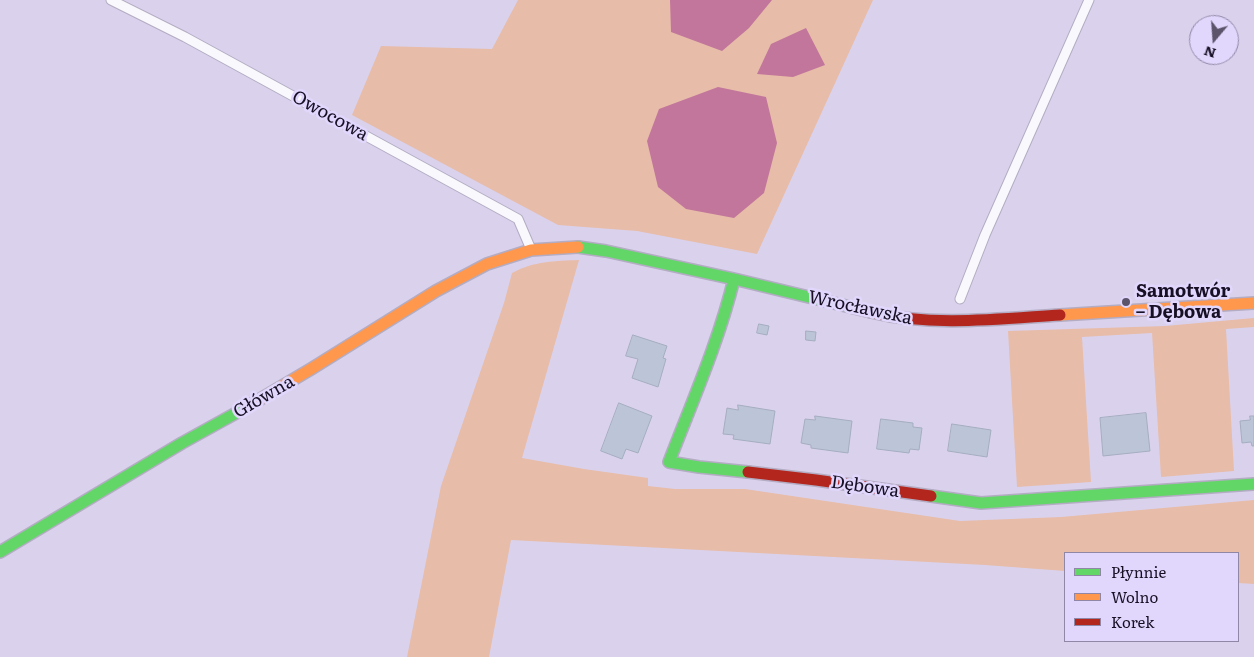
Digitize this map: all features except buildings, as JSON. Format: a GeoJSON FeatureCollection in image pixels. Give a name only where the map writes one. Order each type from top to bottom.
{"type":"FeatureCollection","features":[{"type":"Feature","properties":{"kind":"street","name":"Wrocławska"},"geometry":{"type":"LineString","coordinates":[[531,250],[581,247],[606,251],[884,315],[924,320],[985,320],[1254,302]]}},
{"type":"Feature","properties":{"kind":"street","name":"Główna"},"geometry":{"type":"LineString","coordinates":[[0,552],[182,443],[311,370],[436,291],[487,264],[531,250]]}},
{"type":"Feature","properties":{"kind":"street","name":"Dębowa"},"geometry":{"type":"LineString","coordinates":[[734,279],[729,300],[705,369],[669,462],[981,503],[1254,484]]}},
{"type":"Feature","properties":{"kind":"lane","name":"Owocowa"},"geometry":{"type":"LineString","coordinates":[[112,0],[185,37],[518,219],[531,250]]}},
{"type":"Feature","properties":{"kind":"lane"},"geometry":{"type":"LineString","coordinates":[[960,298],[985,235],[1089,0]]}},
{"type":"Feature","properties":{"kind":"shaded area"},"geometry":{"type":"Polygon","coordinates":[[[518,0],[873,0],[757,254],[637,231],[558,225],[352,115],[381,46],[492,49],[518,0]]]}},
{"type":"Feature","properties":{"kind":"shaded area"},"geometry":{"type":"Polygon","coordinates":[[[670,0],[772,0],[749,28],[722,51],[671,32],[670,0]]]}},
{"type":"Feature","properties":{"kind":"shaded area"},"geometry":{"type":"Polygon","coordinates":[[[806,28],[825,65],[793,77],[757,74],[771,44],[806,28]]]}},
{"type":"Feature","properties":{"kind":"shaded area"},"geometry":{"type":"Polygon","coordinates":[[[718,87],[766,97],[777,143],[764,193],[734,218],[686,209],[658,187],[647,141],[659,109],[718,87]]]}},
{"type":"Feature","properties":{"kind":"shaded area"},"geometry":{"type":"Polygon","coordinates":[[[579,260],[522,458],[648,478],[648,486],[675,489],[745,489],[960,521],[1061,517],[1254,500],[1254,584],[1239,583],[1239,552],[1064,552],[1064,571],[985,565],[511,540],[489,657],[407,657],[441,486],[504,303],[512,273],[528,266],[553,261],[579,260]]]}},
{"type":"Feature","properties":{"kind":"shaded area"},"geometry":{"type":"Polygon","coordinates":[[[1254,318],[1254,327],[1226,329],[1234,471],[1161,477],[1152,333],[1082,337],[1091,482],[1017,487],[1008,331],[1165,326],[1254,318]]]}},
{"type":"Feature","properties":{"kind":"traffic: fast"},"geometry":{"type":"LineString","coordinates":[[578,247],[606,251],[734,279],[871,312]]}},
{"type":"Feature","properties":{"kind":"traffic: fast"},"geometry":{"type":"LineString","coordinates":[[734,279],[713,348],[669,462],[748,472]]}},
{"type":"Feature","properties":{"kind":"traffic: fast"},"geometry":{"type":"LineString","coordinates":[[0,552],[182,443],[247,407]]}},
{"type":"Feature","properties":{"kind":"traffic: fast"},"geometry":{"type":"LineString","coordinates":[[931,496],[981,503],[1254,484]]}},
{"type":"Feature","properties":{"kind":"traffic: slow"},"geometry":{"type":"LineString","coordinates":[[247,407],[436,291],[487,264],[531,250],[578,247]]}},
{"type":"Feature","properties":{"kind":"traffic: slow"},"geometry":{"type":"LineString","coordinates":[[1060,315],[1254,303]]}},
{"type":"Feature","properties":{"kind":"traffic: jam"},"geometry":{"type":"LineString","coordinates":[[871,312],[894,317],[941,321],[1060,315]]}},
{"type":"Feature","properties":{"kind":"traffic: jam"},"geometry":{"type":"LineString","coordinates":[[748,472],[931,496]]}},
{"type":"Feature","properties":{"kind":"place","name":"Samotwór – Dębowa"},"geometry":{"type":"Point","coordinates":[1126,302]}}]}
